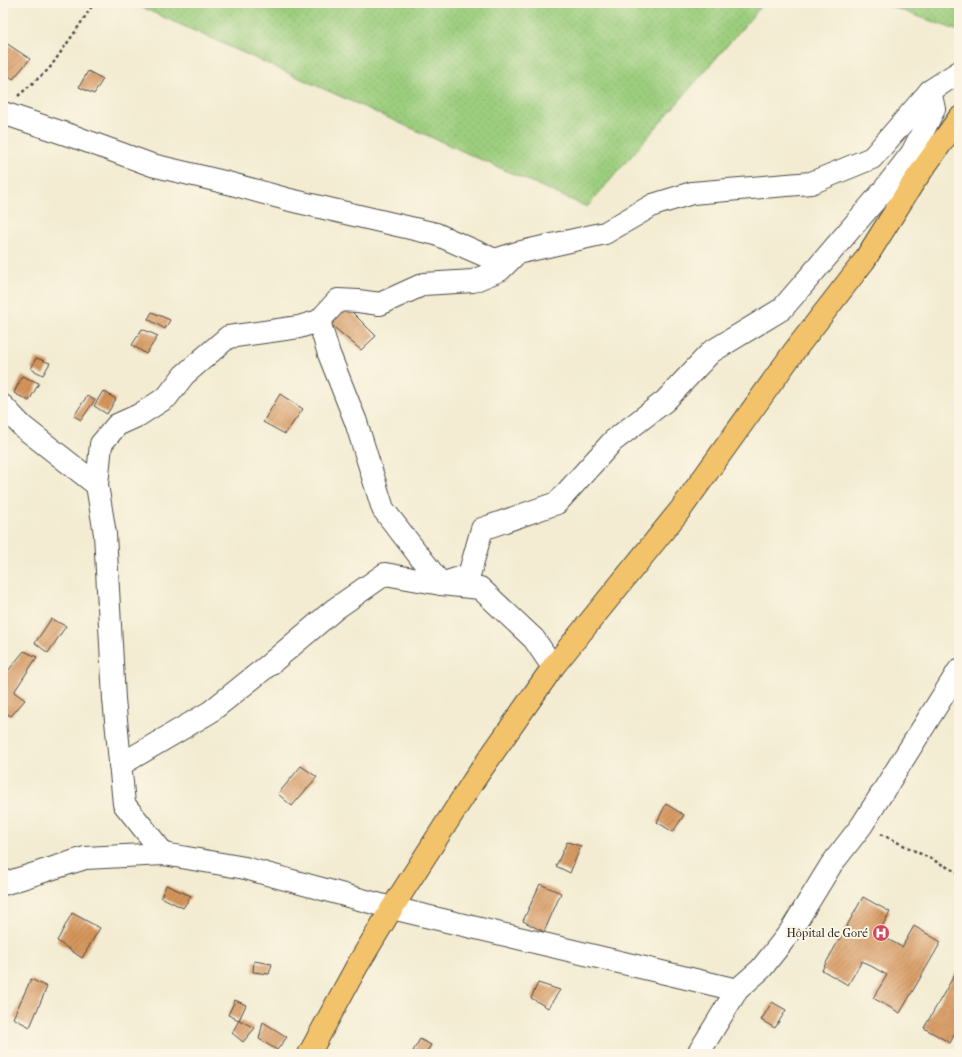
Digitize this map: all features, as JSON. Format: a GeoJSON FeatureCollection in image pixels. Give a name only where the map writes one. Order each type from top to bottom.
{"type":"FeatureCollection","features":[{"type":"Feature","properties":{"kind":"main road"},"geometry":{"type":"LineString","coordinates":[[309,1054],[357,966],[392,908],[474,780],[553,667],[681,509],[795,350],[864,261],[913,183],[959,118]]}},
{"type":"Feature","properties":{"kind":"street"},"geometry":{"type":"LineString","coordinates":[[3,114],[78,138],[152,165],[228,183],[290,200],[436,234],[495,260],[517,253],[605,233],[653,205],[692,193],[811,184],[872,158],[930,91],[959,72]]}},
{"type":"Feature","properties":{"kind":"street"},"geometry":{"type":"LineString","coordinates":[[441,584],[469,575],[482,529],[557,503],[613,441],[665,401],[711,352],[782,309],[883,191],[912,153],[934,108],[930,91]]}},
{"type":"Feature","properties":{"kind":"street"},"geometry":{"type":"LineString","coordinates":[[164,854],[124,804],[114,699],[105,534],[97,486],[101,444],[117,425],[139,416],[167,397],[184,375],[228,337],[299,327],[319,321],[338,300],[380,304],[424,284],[473,281],[500,270],[517,253]]}},
{"type":"Feature","properties":{"kind":"street"},"geometry":{"type":"LineString","coordinates":[[319,321],[329,354],[356,422],[383,509],[441,584]]}},
{"type":"Feature","properties":{"kind":"street"},"geometry":{"type":"LineString","coordinates":[[3,406],[23,427],[97,486]]}},
{"type":"Feature","properties":{"kind":"street"},"geometry":{"type":"LineString","coordinates":[[120,765],[210,712],[335,609],[385,574],[441,584],[480,588],[534,639],[553,667]]}},
{"type":"Feature","properties":{"kind":"street"},"geometry":{"type":"LineString","coordinates":[[698,1054],[737,990],[761,969],[790,932],[831,865],[862,825],[959,670]]}},
{"type":"Feature","properties":{"kind":"street"},"geometry":{"type":"LineString","coordinates":[[3,884],[86,858],[164,854],[245,868],[392,908],[737,990]]}},
{"type":"Feature","properties":{"kind":"path"},"geometry":{"type":"LineString","coordinates":[[3,114],[21,93],[49,68],[76,32],[94,3]]}},
{"type":"Feature","properties":{"kind":"path"},"geometry":{"type":"LineString","coordinates":[[862,825],[959,873]]}},
{"type":"Feature","properties":{"kind":"green space"},"geometry":{"type":"Polygon","coordinates":[[[132,3],[764,3],[587,207],[132,3]]]}},
{"type":"Feature","properties":{"kind":"green space"},"geometry":{"type":"Polygon","coordinates":[[[881,3],[959,3],[959,31],[881,3]]]}},
{"type":"Feature","properties":{"kind":"building"},"geometry":{"type":"Polygon","coordinates":[[[3,41],[30,59],[13,79],[3,72],[3,41]]]}},
{"type":"Feature","properties":{"kind":"building"},"geometry":{"type":"Polygon","coordinates":[[[88,71],[103,79],[94,94],[79,87],[88,71]]]}},
{"type":"Feature","properties":{"kind":"building"},"geometry":{"type":"Polygon","coordinates":[[[345,305],[376,336],[361,350],[329,323],[345,305]]]}},
{"type":"Feature","properties":{"kind":"building"},"geometry":{"type":"Polygon","coordinates":[[[152,312],[170,320],[165,329],[148,319],[152,312]]]}},
{"type":"Feature","properties":{"kind":"building"},"geometry":{"type":"Polygon","coordinates":[[[142,329],[158,336],[146,354],[132,345],[142,329]]]}},
{"type":"Feature","properties":{"kind":"building"},"geometry":{"type":"Polygon","coordinates":[[[36,358],[50,363],[43,375],[31,369],[36,358]]]}},
{"type":"Feature","properties":{"kind":"building"},"geometry":{"type":"Polygon","coordinates":[[[22,376],[39,383],[29,401],[14,393],[22,376]]]}},
{"type":"Feature","properties":{"kind":"building"},"geometry":{"type":"Polygon","coordinates":[[[103,391],[116,399],[107,414],[94,406],[103,391]]]}},
{"type":"Feature","properties":{"kind":"building"},"geometry":{"type":"Polygon","coordinates":[[[280,394],[303,409],[285,434],[263,422],[280,394]]]}},
{"type":"Feature","properties":{"kind":"building"},"geometry":{"type":"Polygon","coordinates":[[[87,396],[95,400],[81,420],[74,416],[87,396]]]}},
{"type":"Feature","properties":{"kind":"building"},"geometry":{"type":"Polygon","coordinates":[[[51,619],[66,626],[48,653],[35,643],[51,619]]]}},
{"type":"Feature","properties":{"kind":"building"},"geometry":{"type":"Polygon","coordinates":[[[24,651],[37,657],[14,692],[25,700],[11,716],[3,712],[3,677],[24,651]]]}},
{"type":"Feature","properties":{"kind":"building"},"geometry":{"type":"Polygon","coordinates":[[[301,766],[317,777],[292,806],[278,794],[301,766]]]}},
{"type":"Feature","properties":{"kind":"building"},"geometry":{"type":"Polygon","coordinates":[[[666,804],[684,815],[673,832],[657,822],[666,804]]]}},
{"type":"Feature","properties":{"kind":"building"},"geometry":{"type":"Polygon","coordinates":[[[567,842],[581,846],[570,873],[556,866],[567,842]]]}},
{"type":"Feature","properties":{"kind":"building"},"geometry":{"type":"Polygon","coordinates":[[[540,884],[561,893],[544,932],[523,921],[540,884]]]}},
{"type":"Feature","properties":{"kind":"building"},"geometry":{"type":"Polygon","coordinates":[[[166,885],[191,896],[183,908],[161,897],[166,885]]]}},
{"type":"Feature","properties":{"kind":"building"},"geometry":{"type":"Polygon","coordinates":[[[863,897],[890,912],[878,934],[902,947],[914,926],[941,942],[900,1013],[873,998],[887,975],[862,961],[848,985],[822,970],[863,897]]]}},
{"type":"Feature","properties":{"kind":"building"},"geometry":{"type":"Polygon","coordinates":[[[72,913],[100,928],[82,958],[57,941],[72,913]]]}},
{"type":"Feature","properties":{"kind":"building"},"geometry":{"type":"Polygon","coordinates":[[[254,961],[272,964],[269,974],[253,972],[254,961]]]}},
{"type":"Feature","properties":{"kind":"building"},"geometry":{"type":"Polygon","coordinates":[[[959,967],[959,1026],[950,1043],[924,1028],[959,967]]]}},
{"type":"Feature","properties":{"kind":"building"},"geometry":{"type":"Polygon","coordinates":[[[31,979],[47,987],[30,1027],[13,1018],[31,979]]]}},
{"type":"Feature","properties":{"kind":"building"},"geometry":{"type":"Polygon","coordinates":[[[538,983],[560,990],[548,1008],[531,998],[538,983]]]}},
{"type":"Feature","properties":{"kind":"building"},"geometry":{"type":"Polygon","coordinates":[[[235,1000],[246,1005],[239,1020],[228,1015],[235,1000]]]}},
{"type":"Feature","properties":{"kind":"building"},"geometry":{"type":"Polygon","coordinates":[[[772,1002],[786,1010],[775,1028],[761,1020],[772,1002]]]}},
{"type":"Feature","properties":{"kind":"building"},"geometry":{"type":"Polygon","coordinates":[[[239,1020],[255,1028],[243,1042],[232,1033],[239,1020]]]}},
{"type":"Feature","properties":{"kind":"building"},"geometry":{"type":"Polygon","coordinates":[[[263,1022],[287,1037],[277,1050],[259,1039],[263,1022]]]}},
{"type":"Feature","properties":{"kind":"building"},"geometry":{"type":"Polygon","coordinates":[[[420,1039],[431,1045],[425,1054],[418,1054],[413,1051],[420,1039]]]}},
{"type":"Feature","properties":{"kind":"place","name":"Hôpital de Goré"},"geometry":{"type":"Point","coordinates":[881,933]}}]}
